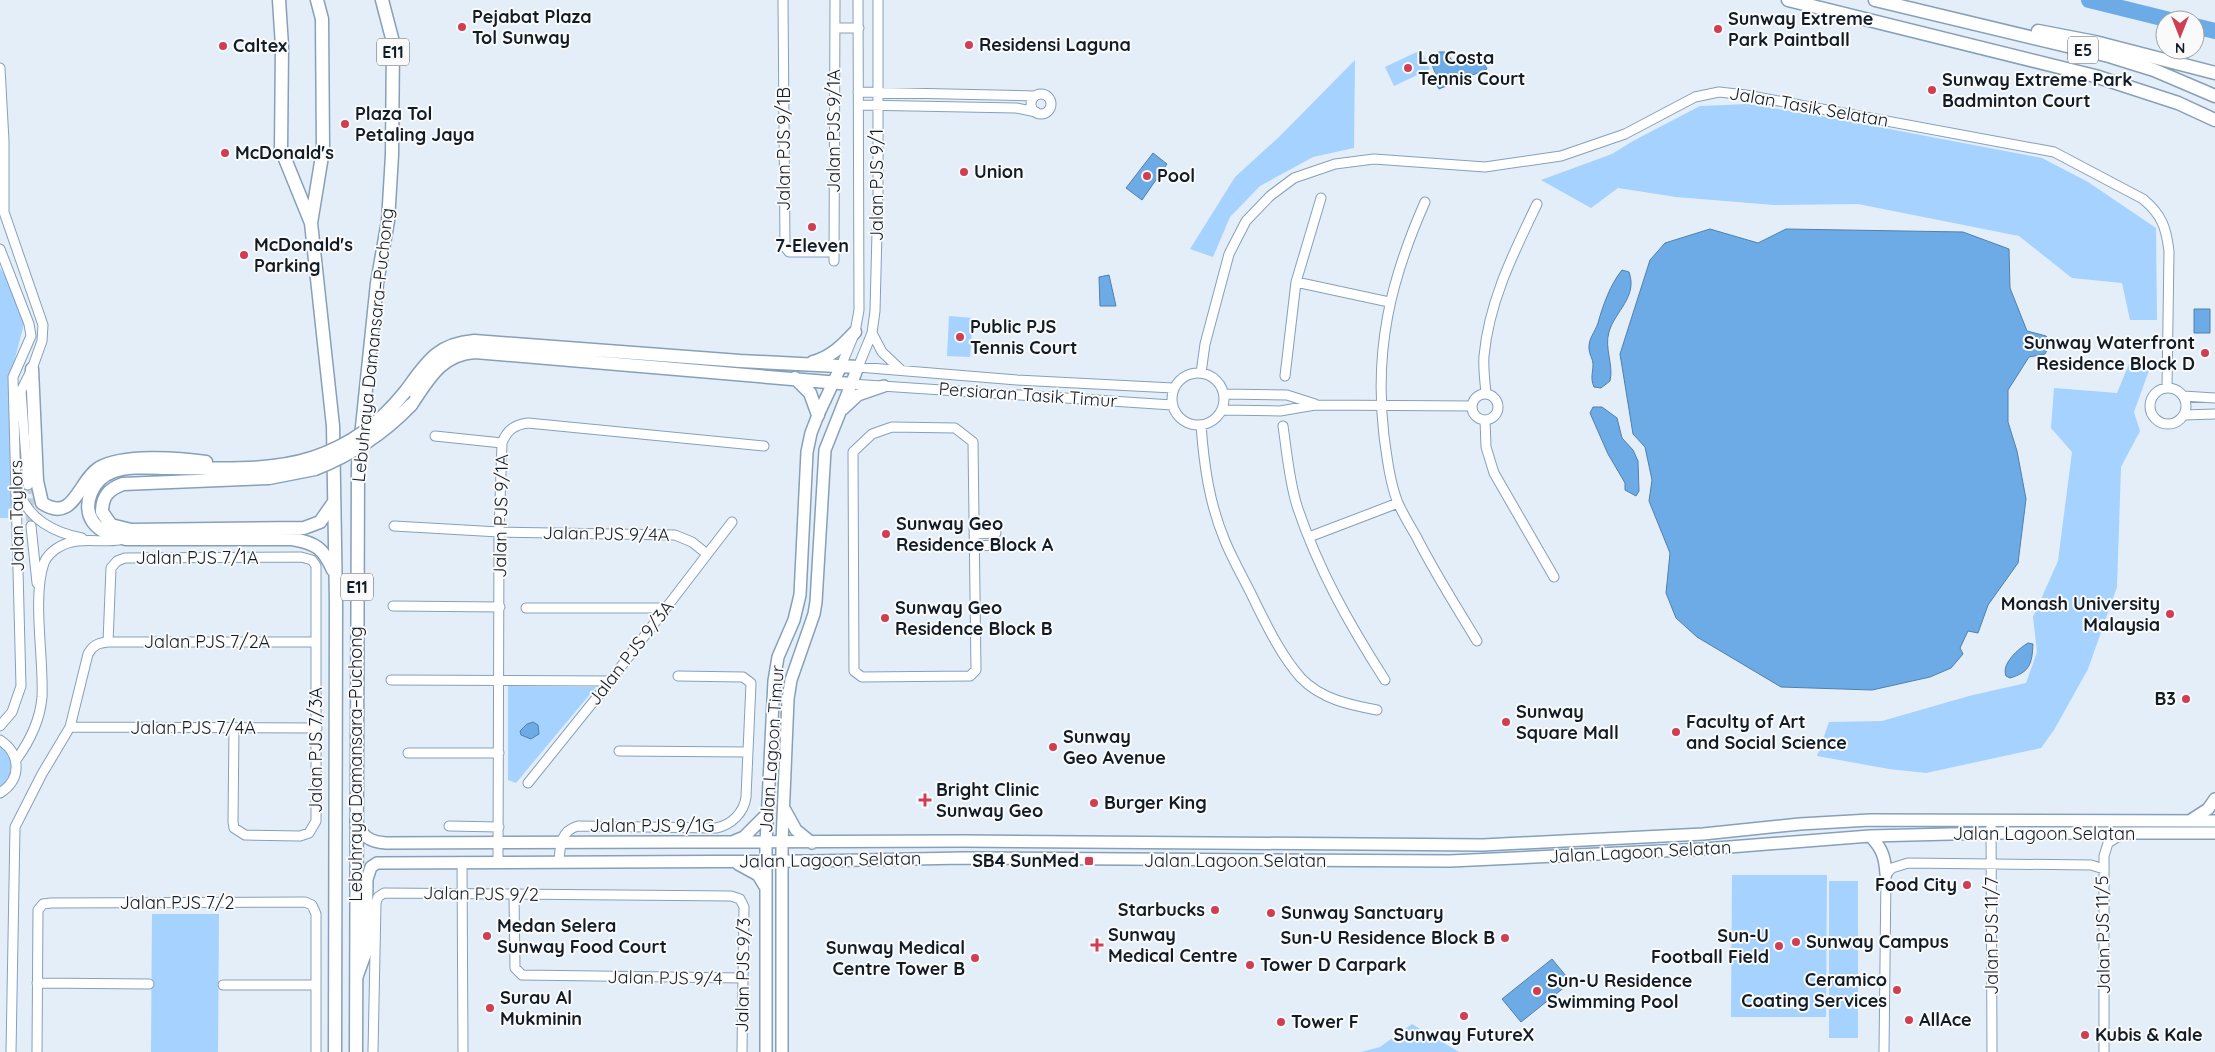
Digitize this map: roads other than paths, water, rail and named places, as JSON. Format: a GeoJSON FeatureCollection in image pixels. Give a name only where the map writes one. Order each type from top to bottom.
{"type":"FeatureCollection","features":[{"type":"Feature","properties":{"kind":"highway","name":"Lebuhraya Damansara–Puchong"},"geometry":{"type":"LineString","coordinates":[[279,0],[282,46],[281,149],[311,223],[333,426],[336,577],[334,1052]]}},
{"type":"Feature","properties":{"kind":"highway","name":"Lebuhraya Damansara–Puchong"},"geometry":{"type":"LineString","coordinates":[[311,223],[324,150],[322,19],[317,0]]}},
{"type":"Feature","properties":{"kind":"highway","name":"Lebuhraya Damansara–Puchong"},"geometry":{"type":"LineString","coordinates":[[356,1052],[358,465],[377,283],[388,221],[392,155],[393,42],[382,0]]}},
{"type":"Feature","properties":{"kind":"highway","name":"E5"},"geometry":{"type":"LineString","coordinates":[[1788,0],[2095,76],[2178,103],[2215,120]]}},
{"type":"Feature","properties":{"kind":"highway","name":"E5"},"geometry":{"type":"LineString","coordinates":[[1875,0],[2109,56],[2154,70],[2215,96]]}},
{"type":"Feature","properties":{"kind":"highway"},"geometry":{"type":"LineString","coordinates":[[1947,18],[2039,31],[2095,42],[2215,73]]}},
{"type":"Feature","properties":{"kind":"highway"},"geometry":{"type":"LineString","coordinates":[[808,364],[824,359],[836,352],[855,332]]}},
{"type":"Feature","properties":{"kind":"highway"},"geometry":{"type":"LineString","coordinates":[[336,577],[327,555],[309,541],[292,539],[126,539],[112,536],[102,531],[90,517],[88,501],[90,494],[98,480],[112,471],[133,468],[227,468],[314,464],[373,427],[388,413],[435,354],[452,344],[474,341],[740,361],[858,367]]}},
{"type":"Feature","properties":{"kind":"highway"},"geometry":{"type":"LineString","coordinates":[[334,502],[320,522],[304,528],[131,530],[112,524],[102,512],[104,498],[108,492],[123,484],[269,478],[356,450],[390,426],[411,405],[440,365],[457,355],[466,353],[851,384]]}},
{"type":"Feature","properties":{"kind":"highway"},"geometry":{"type":"LineString","coordinates":[[32,369],[37,482],[42,503],[49,507],[63,508],[69,505],[87,479],[97,469],[109,463],[123,460],[185,459],[227,468]]}},
{"type":"Feature","properties":{"kind":"highway"},"geometry":{"type":"LineString","coordinates":[[794,378],[810,393],[818,415]]}},
{"type":"Feature","properties":{"kind":"main road","name":"Jalan Lagoon Timur"},"geometry":{"type":"LineString","coordinates":[[766,1052],[766,815],[775,668],[794,620],[800,595],[807,452],[811,433],[841,366]]}},
{"type":"Feature","properties":{"kind":"main road","name":"Jalan Lagoon Timur"},"geometry":{"type":"LineString","coordinates":[[782,1052],[782,843],[788,699],[798,656],[815,608],[823,463],[828,437],[858,367]]}},
{"type":"Feature","properties":{"kind":"main road"},"geometry":{"type":"LineString","coordinates":[[838,414],[858,395],[884,386]]}},
{"type":"Feature","properties":{"kind":"main road"},"geometry":{"type":"LineString","coordinates":[[2190,820],[2208,809],[2215,799]]}},
{"type":"Feature","properties":{"kind":"main road"},"geometry":{"type":"LineString","coordinates":[[784,809],[796,830],[812,843]]}},
{"type":"Feature","properties":{"kind":"main road"},"geometry":{"type":"LineString","coordinates":[[728,843],[744,837],[766,815]]}},
{"type":"Feature","properties":{"kind":"main road","name":"Jalan Lagoon Selatan"},"geometry":{"type":"LineString","coordinates":[[356,819],[364,836],[378,842],[560,844],[970,841],[1464,845],[1703,834],[1800,824],[1870,820],[2215,821]]}},
{"type":"Feature","properties":{"kind":"main road","name":"Jalan Lagoon Selatan"},"geometry":{"type":"LineString","coordinates":[[355,980],[366,952],[367,878],[371,867],[377,863],[767,862],[964,858],[1450,861],[1704,849],[1870,836],[1991,833],[2215,834]]}},
{"type":"Feature","properties":{"kind":"main road"},"geometry":{"type":"LineString","coordinates":[[1703,834],[1704,849]]}},
{"type":"Feature","properties":{"kind":"main road"},"geometry":{"type":"LineString","coordinates":[[1870,836],[1882,850],[1886,859],[1886,874]]}},
{"type":"Feature","properties":{"kind":"main road"},"geometry":{"type":"LineString","coordinates":[[783,889],[792,871],[813,861]]}},
{"type":"Feature","properties":{"kind":"main road"},"geometry":{"type":"LineString","coordinates":[[734,862],[758,875],[767,890]]}},
{"type":"Feature","properties":{"kind":"street","name":"Jalan PJS 9/1B"},"geometry":{"type":"LineString","coordinates":[[783,0],[785,247],[789,252],[834,257]]}},
{"type":"Feature","properties":{"kind":"street","name":"Jalan PJS 9/1A"},"geometry":{"type":"LineString","coordinates":[[834,257],[835,0]]}},
{"type":"Feature","properties":{"kind":"street","name":"Jalan PJS 9/1"},"geometry":{"type":"LineString","coordinates":[[841,366],[855,332],[859,310],[858,0]]}},
{"type":"Feature","properties":{"kind":"street","name":"Jalan PJS 9/1"},"geometry":{"type":"LineString","coordinates":[[858,367],[872,333],[875,311],[878,0]]}},
{"type":"Feature","properties":{"kind":"street"},"geometry":{"type":"LineString","coordinates":[[835,28],[859,28]]}},
{"type":"Feature","properties":{"kind":"street","name":"Jalan Taylors"},"geometry":{"type":"LineString","coordinates":[[0,68],[4,141],[4,212],[43,325],[42,341],[32,369],[21,391],[28,485]]}},
{"type":"Feature","properties":{"kind":"street"},"geometry":{"type":"LineString","coordinates":[[858,92],[1035,96],[1041,94],[1047,96],[1051,104],[1046,112],[1016,108],[859,105]]}},
{"type":"Feature","properties":{"kind":"street","name":"Jalan Tasik Selatan"},"geometry":{"type":"LineString","coordinates":[[1201,373],[1205,344],[1229,254],[1246,221],[1270,196],[1294,178],[1335,164],[1374,159],[1485,167],[1561,156],[1625,134],[1695,97],[1720,92],[1746,94],[2054,152],[2143,199],[2156,209],[2166,229],[2169,251],[2167,388]]}},
{"type":"Feature","properties":{"kind":"street"},"geometry":{"type":"LineString","coordinates":[[1035,96],[1031,104],[1036,112]]}},
{"type":"Feature","properties":{"kind":"street"},"geometry":{"type":"LineString","coordinates":[[1285,376],[1296,282],[1321,198]]}},
{"type":"Feature","properties":{"kind":"street"},"geometry":{"type":"LineString","coordinates":[[1425,202],[1411,234],[1389,302],[1381,360],[1381,405],[1387,455],[1398,503],[1435,574],[1477,640]]}},
{"type":"Feature","properties":{"kind":"street"},"geometry":{"type":"LineString","coordinates":[[1486,394],[1484,356],[1491,316],[1508,266],[1537,204]]}},
{"type":"Feature","properties":{"kind":"street","name":"Jalan Taylors"},"geometry":{"type":"LineString","coordinates":[[0,249],[29,324],[31,336],[13,378],[21,686],[16,705],[0,726]]}},
{"type":"Feature","properties":{"kind":"street"},"geometry":{"type":"LineString","coordinates":[[1296,282],[1389,302]]}},
{"type":"Feature","properties":{"kind":"street"},"geometry":{"type":"LineString","coordinates":[[872,333],[882,352],[901,370]]}},
{"type":"Feature","properties":{"kind":"street","name":"Persiaran Tasik Timur"},"geometry":{"type":"LineString","coordinates":[[858,367],[1017,380],[1173,388]]}},
{"type":"Feature","properties":{"kind":"street"},"geometry":{"type":"LineString","coordinates":[[1194,372],[1201,373],[1216,380],[1224,394],[1222,410],[1213,420],[1201,425],[1193,425],[1179,418],[1172,405],[1173,388],[1182,378],[1194,372]]}},
{"type":"Feature","properties":{"kind":"street","name":"Persiaran Tasik Timur"},"geometry":{"type":"LineString","coordinates":[[851,384],[1172,405]]}},
{"type":"Feature","properties":{"kind":"street"},"geometry":{"type":"LineString","coordinates":[[2167,388],[2179,392],[2183,396],[2186,406],[2184,416],[2180,420],[2168,425],[2162,424],[2152,416],[2150,410],[2152,398],[2161,390],[2167,388]]}},
{"type":"Feature","properties":{"kind":"street"},"geometry":{"type":"LineString","coordinates":[[1224,394],[1287,395],[1315,405]]}},
{"type":"Feature","properties":{"kind":"street"},"geometry":{"type":"LineString","coordinates":[[1486,394],[1494,398],[1498,406],[1495,415],[1485,420],[1475,414],[1472,406],[1476,397],[1486,394]]}},
{"type":"Feature","properties":{"kind":"street"},"geometry":{"type":"LineString","coordinates":[[2183,396],[2215,398]]}},
{"type":"Feature","properties":{"kind":"street"},"geometry":{"type":"LineString","coordinates":[[1222,410],[1280,411],[1315,405],[1472,406]]}},
{"type":"Feature","properties":{"kind":"street"},"geometry":{"type":"LineString","coordinates":[[2184,416],[2215,414]]}},
{"type":"Feature","properties":{"kind":"street"},"geometry":{"type":"LineString","coordinates":[[1485,420],[1486,447],[1494,473],[1554,576]]}},
{"type":"Feature","properties":{"kind":"street","name":"Jalan PJS 9/1A"},"geometry":{"type":"LineString","coordinates":[[498,862],[499,532],[502,443],[506,434],[512,428],[528,423],[764,446]]}},
{"type":"Feature","properties":{"kind":"street"},"geometry":{"type":"LineString","coordinates":[[1201,425],[1205,472],[1216,516],[1225,541],[1270,631],[1301,678],[1312,687],[1346,704],[1377,710]]}},
{"type":"Feature","properties":{"kind":"street"},"geometry":{"type":"LineString","coordinates":[[1283,426],[1297,504],[1320,568],[1345,616],[1385,680]]}},
{"type":"Feature","properties":{"kind":"street"},"geometry":{"type":"LineString","coordinates":[[892,427],[955,428],[973,442],[974,546],[976,670],[970,676],[862,677],[854,671],[853,452],[872,434],[892,427]]}},
{"type":"Feature","properties":{"kind":"street"},"geometry":{"type":"LineString","coordinates":[[435,436],[502,443]]}},
{"type":"Feature","properties":{"kind":"street"},"geometry":{"type":"LineString","coordinates":[[16,476],[21,498],[38,520],[58,532],[88,539]]}},
{"type":"Feature","properties":{"kind":"street"},"geometry":{"type":"LineString","coordinates":[[1309,537],[1398,503]]}},
{"type":"Feature","properties":{"kind":"street","name":"Jalan PJS 9/3A"},"geometry":{"type":"LineString","coordinates":[[528,783],[610,681],[732,522]]}},
{"type":"Feature","properties":{"kind":"street","name":"Jalan Taylors"},"geometry":{"type":"LineString","coordinates":[[31,526],[33,556],[40,598]]}},
{"type":"Feature","properties":{"kind":"street","name":"Jalan PJS 9/4A"},"geometry":{"type":"LineString","coordinates":[[394,526],[499,532],[675,534],[684,537],[707,554]]}},
{"type":"Feature","properties":{"kind":"street"},"geometry":{"type":"LineString","coordinates":[[974,534],[996,533]]}},
{"type":"Feature","properties":{"kind":"street","name":"Jalan Taylors"},"geometry":{"type":"LineString","coordinates":[[16,760],[28,744],[36,728],[42,697],[40,598],[41,574],[44,561],[60,546],[88,539],[126,539]]}},
{"type":"Feature","properties":{"kind":"street"},"geometry":{"type":"LineString","coordinates":[[974,546],[997,545]]}},
{"type":"Feature","properties":{"kind":"street","name":"Jalan PJS 7/3A"},"geometry":{"type":"LineString","coordinates":[[234,728],[234,828],[245,835],[300,836],[308,833],[316,822],[316,566],[312,560],[301,557]]}},
{"type":"Feature","properties":{"kind":"street","name":"Jalan PJS 7/1A"},"geometry":{"type":"LineString","coordinates":[[104,642],[111,568],[117,561],[125,558],[301,557]]}},
{"type":"Feature","properties":{"kind":"street"},"geometry":{"type":"LineString","coordinates":[[392,606],[500,607]]}},
{"type":"Feature","properties":{"kind":"street"},"geometry":{"type":"LineString","coordinates":[[526,608],[666,608]]}},
{"type":"Feature","properties":{"kind":"street"},"geometry":{"type":"LineString","coordinates":[[11,1052],[15,827],[42,774],[70,727],[88,654],[92,647],[104,642]]}},
{"type":"Feature","properties":{"kind":"street","name":"Jalan PJS 7/2A"},"geometry":{"type":"LineString","coordinates":[[104,642],[316,642]]}},
{"type":"Feature","properties":{"kind":"street","name":"Jalan PJS 9/1G"},"geometry":{"type":"LineString","coordinates":[[560,844],[565,833],[570,828],[578,826],[724,826],[729,824],[745,805],[752,688],[748,680],[744,677],[678,676]]}},
{"type":"Feature","properties":{"kind":"street"},"geometry":{"type":"LineString","coordinates":[[391,680],[610,681]]}},
{"type":"Feature","properties":{"kind":"street","name":"Jalan PJS 7/4A"},"geometry":{"type":"LineString","coordinates":[[70,727],[316,728]]}},
{"type":"Feature","properties":{"kind":"street"},"geometry":{"type":"LineString","coordinates":[[0,740],[13,752],[17,768],[12,783],[0,793]]}},
{"type":"Feature","properties":{"kind":"street"},"geometry":{"type":"LineString","coordinates":[[619,751],[747,752]]}},
{"type":"Feature","properties":{"kind":"street"},"geometry":{"type":"LineString","coordinates":[[408,753],[499,753]]}},
{"type":"Feature","properties":{"kind":"street","name":"Jalan PJS 11/7"},"geometry":{"type":"LineString","coordinates":[[1991,821],[1992,1052]]}},
{"type":"Feature","properties":{"kind":"street"},"geometry":{"type":"LineString","coordinates":[[449,826],[499,827]]}},
{"type":"Feature","properties":{"kind":"street"},"geometry":{"type":"LineString","coordinates":[[2104,869],[2104,856],[2108,843],[2122,834]]}},
{"type":"Feature","properties":{"kind":"street"},"geometry":{"type":"LineString","coordinates":[[559,862],[560,844]]}},
{"type":"Feature","properties":{"kind":"street"},"geometry":{"type":"LineString","coordinates":[[462,862],[463,1052]]}},
{"type":"Feature","properties":{"kind":"street","name":"Jalan PJS 11/5"},"geometry":{"type":"LineString","coordinates":[[1886,874],[1892,868],[1908,864],[2091,865],[2104,869],[2104,1052]]}},
{"type":"Feature","properties":{"kind":"street"},"geometry":{"type":"LineString","coordinates":[[1884,1052],[1886,874]]}},
{"type":"Feature","properties":{"kind":"street","name":"Jalan PJS 9/2"},"geometry":{"type":"LineString","coordinates":[[373,1052],[376,903],[378,897],[384,893],[731,896],[740,899]]}},
{"type":"Feature","properties":{"kind":"street","name":"Jalan PJS 9/4"},"geometry":{"type":"LineString","coordinates":[[514,895],[515,968],[522,976],[743,978]]}},
{"type":"Feature","properties":{"kind":"street","name":"Jalan PJS 9/3"},"geometry":{"type":"LineString","coordinates":[[740,899],[744,907],[742,1052]]}},
{"type":"Feature","properties":{"kind":"street","name":"Jalan PJS 7/2"},"geometry":{"type":"LineString","coordinates":[[37,1052],[38,910],[43,904],[305,902],[312,905],[316,914],[316,1052]]}},
{"type":"Feature","properties":{"kind":"street"},"geometry":{"type":"LineString","coordinates":[[37,983],[148,984]]}},
{"type":"Feature","properties":{"kind":"street"},"geometry":{"type":"LineString","coordinates":[[223,985],[316,985]]}},
{"type":"Feature","properties":{"kind":"waterway"},"geometry":{"type":"LineString","coordinates":[[2089,0],[2155,16]]}},
{"type":"Feature","properties":{"kind":"waterway"},"geometry":{"type":"LineString","coordinates":[[2205,28],[2215,31]]}},
{"type":"Feature","properties":{"kind":"tunnel"},"geometry":{"type":"LineString","coordinates":[[28,485],[31,526]]}},
{"type":"Feature","properties":{"kind":"place","name":"Pejabat Plaza Tol Sunway"},"geometry":{"type":"Point","coordinates":[462,27]}},
{"type":"Feature","properties":{"kind":"place","name":"Sunway Extreme Park Paintball"},"geometry":{"type":"Point","coordinates":[1718,29]}},
{"type":"Feature","properties":{"kind":"place","name":"Residensi Laguna"},"geometry":{"type":"Point","coordinates":[969,45]}},
{"type":"Feature","properties":{"kind":"place","name":"Caltex"},"geometry":{"type":"Point","coordinates":[223,46]}},
{"type":"Feature","properties":{"kind":"place","name":"La Costa Tennis Court"},"geometry":{"type":"Point","coordinates":[1408,68]}},
{"type":"Feature","properties":{"kind":"place","name":"Sunway Extreme Park Badminton Court"},"geometry":{"type":"Point","coordinates":[1932,90]}},
{"type":"Feature","properties":{"kind":"place","name":"Plaza Tol Petaling Jaya"},"geometry":{"type":"Point","coordinates":[345,124]}},
{"type":"Feature","properties":{"kind":"place","name":"McDonald's"},"geometry":{"type":"Point","coordinates":[225,153]}},
{"type":"Feature","properties":{"kind":"place","name":"Union"},"geometry":{"type":"Point","coordinates":[964,172]}},
{"type":"Feature","properties":{"kind":"place","name":"Pool"},"geometry":{"type":"Point","coordinates":[1147,176]}},
{"type":"Feature","properties":{"kind":"place","name":"7-Eleven"},"geometry":{"type":"Point","coordinates":[812,227]}},
{"type":"Feature","properties":{"kind":"place","name":"McDonald's Parking"},"geometry":{"type":"Point","coordinates":[244,255]}},
{"type":"Feature","properties":{"kind":"place","name":"Public PJS Tennis Court"},"geometry":{"type":"Point","coordinates":[960,337]}},
{"type":"Feature","properties":{"kind":"place","name":"Sunway Waterfront Residence Block D"},"geometry":{"type":"Point","coordinates":[2205,353]}},
{"type":"Feature","properties":{"kind":"place","name":"Sunway Geo Residence Block A"},"geometry":{"type":"Point","coordinates":[886,534]}},
{"type":"Feature","properties":{"kind":"place","name":"Monash University Malaysia"},"geometry":{"type":"Point","coordinates":[2170,614]}},
{"type":"Feature","properties":{"kind":"place","name":"Sunway Geo Residence Block B"},"geometry":{"type":"Point","coordinates":[885,618]}},
{"type":"Feature","properties":{"kind":"place","name":"B3"},"geometry":{"type":"Point","coordinates":[2186,699]}},
{"type":"Feature","properties":{"kind":"place","name":"Sunway Square Mall"},"geometry":{"type":"Point","coordinates":[1506,722]}},
{"type":"Feature","properties":{"kind":"place","name":"Faculty of Art and Social Science"},"geometry":{"type":"Point","coordinates":[1676,732]}},
{"type":"Feature","properties":{"kind":"place","name":"Sunway Geo Avenue"},"geometry":{"type":"Point","coordinates":[1053,747]}},
{"type":"Feature","properties":{"kind":"place","name":"Bright Clinic Sunway Geo"},"geometry":{"type":"Point","coordinates":[925,800]}},
{"type":"Feature","properties":{"kind":"place","name":"Burger King"},"geometry":{"type":"Point","coordinates":[1094,803]}},
{"type":"Feature","properties":{"kind":"place","name":"SB4 SunMed"},"geometry":{"type":"Point","coordinates":[1089,861]}},
{"type":"Feature","properties":{"kind":"place","name":"Food City"},"geometry":{"type":"Point","coordinates":[1967,885]}},
{"type":"Feature","properties":{"kind":"place","name":"Starbucks"},"geometry":{"type":"Point","coordinates":[1215,910]}},
{"type":"Feature","properties":{"kind":"place","name":"Sunway Sanctuary"},"geometry":{"type":"Point","coordinates":[1271,913]}},
{"type":"Feature","properties":{"kind":"place","name":"Medan Selera Sunway Food Court"},"geometry":{"type":"Point","coordinates":[487,936]}},
{"type":"Feature","properties":{"kind":"place","name":"Sun-U Residence Block B"},"geometry":{"type":"Point","coordinates":[1505,938]}},
{"type":"Feature","properties":{"kind":"place","name":"Sunway Campus"},"geometry":{"type":"Point","coordinates":[1796,942]}},
{"type":"Feature","properties":{"kind":"place","name":"Sunway Medical Centre"},"geometry":{"type":"Point","coordinates":[1097,945]}},
{"type":"Feature","properties":{"kind":"place","name":"Sun-U Football Field"},"geometry":{"type":"Point","coordinates":[1779,946]}},
{"type":"Feature","properties":{"kind":"place","name":"Sunway Medical Centre Tower B"},"geometry":{"type":"Point","coordinates":[975,958]}},
{"type":"Feature","properties":{"kind":"place","name":"Tower D Carpark"},"geometry":{"type":"Point","coordinates":[1250,965]}},
{"type":"Feature","properties":{"kind":"place","name":"Ceramico Coating Services"},"geometry":{"type":"Point","coordinates":[1897,990]}},
{"type":"Feature","properties":{"kind":"place","name":"Sun-U Residence Swimming Pool"},"geometry":{"type":"Point","coordinates":[1537,991]}},
{"type":"Feature","properties":{"kind":"place","name":"Surau Al Mukminin"},"geometry":{"type":"Point","coordinates":[490,1008]}},
{"type":"Feature","properties":{"kind":"place","name":"Sunway FutureX"},"geometry":{"type":"Point","coordinates":[1464,1016]}},
{"type":"Feature","properties":{"kind":"place","name":"AllAce"},"geometry":{"type":"Point","coordinates":[1909,1020]}},
{"type":"Feature","properties":{"kind":"place","name":"Tower F"},"geometry":{"type":"Point","coordinates":[1281,1022]}},
{"type":"Feature","properties":{"kind":"place","name":"Kubis & Kale"},"geometry":{"type":"Point","coordinates":[2085,1035]}}]}
